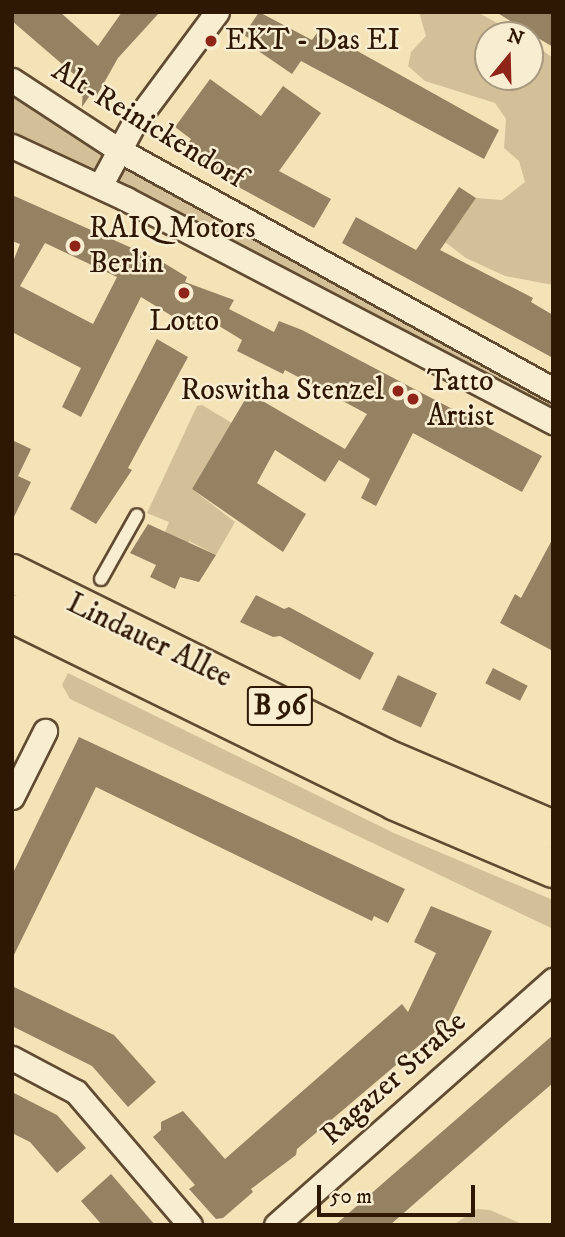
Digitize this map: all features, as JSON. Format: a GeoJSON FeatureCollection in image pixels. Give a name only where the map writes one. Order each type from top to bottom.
{"type":"FeatureCollection","features":[{"type":"Feature","properties":{"kind":"main road","name":"Lindauer Allee"},"geometry":{"type":"LineString","coordinates":[[12,573],[384,757],[553,829]]}},
{"type":"Feature","properties":{"kind":"main road","name":"Lindauer Allee"},"geometry":{"type":"LineString","coordinates":[[12,613],[395,801],[553,868]]}},
{"type":"Feature","properties":{"kind":"street"},"geometry":{"type":"LineString","coordinates":[[100,186],[133,125],[217,12]]}},
{"type":"Feature","properties":{"kind":"street","name":"Alt-Reinickendorf"},"geometry":{"type":"LineString","coordinates":[[12,80],[120,150],[553,390]]}},
{"type":"Feature","properties":{"kind":"street"},"geometry":{"type":"LineString","coordinates":[[12,146],[100,186],[553,422]]}},
{"type":"Feature","properties":{"kind":"street"},"geometry":{"type":"LineString","coordinates":[[271,275],[288,243]]}},
{"type":"Feature","properties":{"kind":"street"},"geometry":{"type":"LineString","coordinates":[[12,797],[46,731]]}},
{"type":"Feature","properties":{"kind":"street","name":"Ragazer Straße"},"geometry":{"type":"LineString","coordinates":[[276,1225],[553,980]]}},
{"type":"Feature","properties":{"kind":"street"},"geometry":{"type":"LineString","coordinates":[[12,1058],[76,1091],[190,1225]]}},
{"type":"Feature","properties":{"kind":"lane"},"geometry":{"type":"LineString","coordinates":[[101,579],[137,515]]}},
{"type":"Feature","properties":{"kind":"shaded area"},"geometry":{"type":"Polygon","coordinates":[[[419,12],[477,12],[493,21],[474,21],[474,91],[544,91],[544,51],[553,58],[553,285],[505,276],[466,258],[445,242],[476,198],[502,200],[525,182],[519,161],[504,148],[506,119],[495,103],[425,81],[408,66],[411,52],[426,36],[419,12]]]}},
{"type":"Feature","properties":{"kind":"shaded area"},"geometry":{"type":"Polygon","coordinates":[[[12,89],[553,397],[553,411],[12,136],[12,89]]]}},
{"type":"Feature","properties":{"kind":"shaded area"},"geometry":{"type":"Polygon","coordinates":[[[202,405],[232,423],[192,489],[235,522],[216,555],[189,541],[185,549],[165,532],[169,522],[147,513],[197,406],[202,405]]]}},
{"type":"Feature","properties":{"kind":"shaded area"},"geometry":{"type":"Polygon","coordinates":[[[68,673],[394,833],[553,900],[553,929],[70,699],[62,685],[68,673]]]}},
{"type":"Feature","properties":{"kind":"shaded area"},"geometry":{"type":"Polygon","coordinates":[[[477,1209],[490,1210],[524,1225],[453,1225],[477,1209]]]}},
{"type":"Feature","properties":{"kind":"building"},"geometry":{"type":"Polygon","coordinates":[[[12,12],[60,12],[98,46],[122,12],[160,12],[118,58],[96,97],[91,94],[82,107],[83,82],[12,21],[12,12]]]}},
{"type":"Feature","properties":{"kind":"building"},"geometry":{"type":"Polygon","coordinates":[[[259,12],[312,40],[317,33],[332,42],[334,38],[499,130],[484,159],[301,61],[292,74],[251,46],[254,42],[244,35],[259,12]]]}},
{"type":"Feature","properties":{"kind":"building"},"geometry":{"type":"Polygon","coordinates":[[[496,12],[553,12],[553,47],[544,42],[544,21],[510,21],[496,12]]]}},
{"type":"Feature","properties":{"kind":"building"},"geometry":{"type":"Polygon","coordinates":[[[210,79],[261,116],[283,86],[321,113],[279,171],[331,199],[314,228],[181,156],[191,139],[175,127],[210,79]]]}},
{"type":"Feature","properties":{"kind":"building"},"geometry":{"type":"Polygon","coordinates":[[[459,187],[476,198],[440,250],[533,298],[531,302],[553,315],[553,358],[342,243],[356,217],[416,250],[459,187]]]}},
{"type":"Feature","properties":{"kind":"building"},"geometry":{"type":"Polygon","coordinates":[[[12,195],[159,260],[187,277],[185,282],[234,300],[229,309],[274,332],[279,321],[302,330],[542,456],[522,492],[413,433],[376,506],[361,498],[370,479],[339,460],[325,482],[275,450],[257,483],[306,514],[283,552],[192,489],[249,393],[345,449],[367,414],[285,370],[283,374],[237,351],[242,340],[206,318],[198,332],[141,297],[81,417],[62,407],[81,368],[12,332],[12,264],[20,244],[12,241],[12,195]],[[45,243],[20,286],[93,324],[117,277],[45,243]]]}},
{"type":"Feature","properties":{"kind":"building"},"geometry":{"type":"Polygon","coordinates":[[[157,339],[188,357],[128,468],[132,470],[96,524],[70,509],[157,339]]]}},
{"type":"Feature","properties":{"kind":"building"},"geometry":{"type":"Polygon","coordinates":[[[12,440],[31,449],[18,476],[31,482],[12,521],[12,440]]]}},
{"type":"Feature","properties":{"kind":"building"},"geometry":{"type":"Polygon","coordinates":[[[148,524],[216,555],[199,582],[180,577],[175,589],[150,577],[156,565],[130,553],[148,524]]]}},
{"type":"Feature","properties":{"kind":"building"},"geometry":{"type":"Polygon","coordinates":[[[553,538],[553,651],[500,623],[515,594],[521,598],[553,538]]]}},
{"type":"Feature","properties":{"kind":"building"},"geometry":{"type":"Polygon","coordinates":[[[256,595],[284,609],[289,607],[374,653],[360,680],[280,636],[273,637],[240,622],[256,595]]]}},
{"type":"Feature","properties":{"kind":"building"},"geometry":{"type":"Polygon","coordinates":[[[493,668],[528,686],[520,701],[485,683],[493,668]]]}},
{"type":"Feature","properties":{"kind":"building"},"geometry":{"type":"Polygon","coordinates":[[[398,675],[437,693],[421,728],[382,709],[398,675]]]}},
{"type":"Feature","properties":{"kind":"building"},"geometry":{"type":"Polygon","coordinates":[[[79,737],[405,889],[388,923],[374,916],[372,921],[96,787],[12,959],[12,875],[79,737]]]}},
{"type":"Feature","properties":{"kind":"building"},"geometry":{"type":"Polygon","coordinates":[[[431,906],[492,931],[449,1020],[297,1149],[296,1155],[251,1189],[253,1192],[223,1218],[216,1219],[189,1189],[195,1185],[153,1137],[161,1130],[161,1122],[183,1111],[225,1159],[402,1004],[408,1012],[436,953],[414,942],[431,906]]]}},
{"type":"Feature","properties":{"kind":"building"},"geometry":{"type":"Polygon","coordinates":[[[12,986],[114,1035],[156,1082],[128,1107],[92,1066],[12,1026],[12,986]]]}},
{"type":"Feature","properties":{"kind":"building"},"geometry":{"type":"Polygon","coordinates":[[[553,1035],[553,1083],[390,1225],[335,1225],[553,1035]]]}},
{"type":"Feature","properties":{"kind":"building"},"geometry":{"type":"Polygon","coordinates":[[[12,1092],[57,1115],[86,1148],[57,1173],[30,1142],[12,1133],[12,1092]]]}},
{"type":"Feature","properties":{"kind":"building"},"geometry":{"type":"Polygon","coordinates":[[[111,1174],[155,1225],[102,1225],[81,1201],[111,1174]]]}},
{"type":"Feature","properties":{"kind":"place","name":"EKT - Das EI"},"geometry":{"type":"Point","coordinates":[211,41]}},
{"type":"Feature","properties":{"kind":"place","name":"RAIQ Motors Berlin"},"geometry":{"type":"Point","coordinates":[75,246]}},
{"type":"Feature","properties":{"kind":"place","name":"Lotto"},"geometry":{"type":"Point","coordinates":[184,293]}},
{"type":"Feature","properties":{"kind":"place","name":"Roswitha Stenzel"},"geometry":{"type":"Point","coordinates":[398,391]}},
{"type":"Feature","properties":{"kind":"place","name":"Tatto Artist"},"geometry":{"type":"Point","coordinates":[413,399]}}]}
